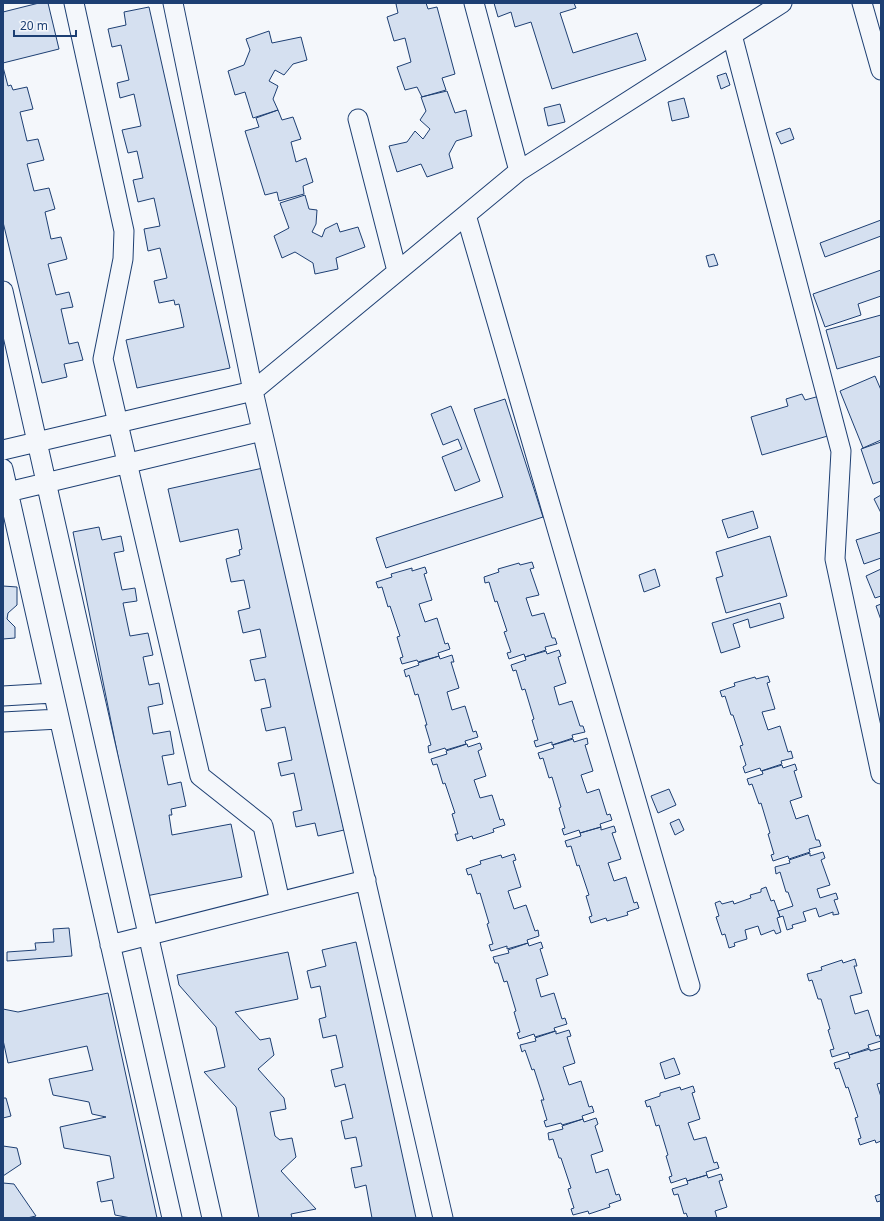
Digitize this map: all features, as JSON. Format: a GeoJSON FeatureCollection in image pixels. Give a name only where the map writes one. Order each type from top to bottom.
{"type":"FeatureCollection","features":[{"type":"Feature","properties":{"kind":"street"},"geometry":{"type":"LineString","coordinates":[[74,3],[124,231],[123,259],[103,359],[200,776],[263,826],[280,902]]}},
{"type":"Feature","properties":{"kind":"street"},"geometry":{"type":"LineString","coordinates":[[173,3],[253,391],[443,1218]]}},
{"type":"Feature","properties":{"kind":"street"},"geometry":{"type":"LineString","coordinates":[[474,3],[519,171]]}},
{"type":"Feature","properties":{"kind":"street"},"geometry":{"type":"LineString","coordinates":[[3,450],[253,391],[519,171],[782,3]]}},
{"type":"Feature","properties":{"kind":"street"},"geometry":{"type":"LineString","coordinates":[[862,3],[881,70]]}},
{"type":"Feature","properties":{"kind":"street"},"geometry":{"type":"LineString","coordinates":[[732,35],[841,452],[835,559],[881,774]]}},
{"type":"Feature","properties":{"kind":"street"},"geometry":{"type":"LineString","coordinates":[[358,119],[397,271]]}},
{"type":"Feature","properties":{"kind":"street"},"geometry":{"type":"LineString","coordinates":[[466,215],[690,986]]}},
{"type":"Feature","properties":{"kind":"street"},"geometry":{"type":"LineString","coordinates":[[3,291],[212,1218]]}},
{"type":"Feature","properties":{"kind":"street"},"geometry":{"type":"LineString","coordinates":[[8,492],[262,431]]}},
{"type":"Feature","properties":{"kind":"street"},"geometry":{"type":"LineString","coordinates":[[3,469],[172,1218]]}},
{"type":"Feature","properties":{"kind":"street"},"geometry":{"type":"LineString","coordinates":[[3,696],[53,693]]}},
{"type":"Feature","properties":{"kind":"street"},"geometry":{"type":"LineString","coordinates":[[3,722],[59,719]]}},
{"type":"Feature","properties":{"kind":"street"},"geometry":{"type":"LineString","coordinates":[[110,945],[366,880]]}},
{"type":"Feature","properties":{"kind":"building"},"geometry":{"type":"Polygon","coordinates":[[[39,3],[48,3],[59,49],[3,63],[3,12],[39,3]]]}},
{"type":"Feature","properties":{"kind":"building"},"geometry":{"type":"Polygon","coordinates":[[[426,3],[428,9],[437,7],[455,74],[442,78],[446,90],[422,97],[417,87],[405,90],[397,67],[411,62],[405,38],[394,41],[387,17],[398,13],[396,4],[426,3]]]}},
{"type":"Feature","properties":{"kind":"building"},"geometry":{"type":"Polygon","coordinates":[[[494,3],[574,3],[576,8],[560,13],[573,53],[637,33],[646,60],[552,89],[531,22],[515,27],[511,12],[498,17],[494,3]]]}},
{"type":"Feature","properties":{"kind":"building"},"geometry":{"type":"Polygon","coordinates":[[[149,7],[230,368],[137,388],[126,340],[184,327],[179,304],[175,305],[174,300],[159,303],[154,281],[167,278],[160,248],[148,251],[144,229],[160,226],[154,198],[138,202],[133,180],[143,178],[137,151],[128,153],[122,130],[141,126],[134,94],[120,98],[117,83],[129,80],[121,45],[112,47],[108,29],[126,25],[124,12],[149,7]]]}},
{"type":"Feature","properties":{"kind":"building"},"geometry":{"type":"Polygon","coordinates":[[[269,31],[272,43],[301,37],[307,60],[293,64],[284,75],[275,70],[269,81],[278,86],[273,99],[278,110],[253,118],[245,92],[235,95],[228,71],[244,65],[250,50],[246,39],[269,31]]]}},
{"type":"Feature","properties":{"kind":"building"},"geometry":{"type":"Polygon","coordinates":[[[3,67],[8,86],[11,85],[13,90],[27,87],[33,109],[20,112],[27,141],[38,139],[44,160],[27,164],[34,191],[49,188],[55,209],[45,212],[51,239],[61,237],[67,259],[48,264],[56,295],[69,292],[73,307],[61,309],[69,344],[78,342],[83,360],[64,364],[67,377],[42,383],[3,222],[3,67]]]}},
{"type":"Feature","properties":{"kind":"building"},"geometry":{"type":"Polygon","coordinates":[[[726,73],[730,85],[721,89],[717,76],[726,73]]]}},
{"type":"Feature","properties":{"kind":"building"},"geometry":{"type":"Polygon","coordinates":[[[447,91],[455,113],[466,110],[472,136],[456,141],[449,154],[453,168],[427,177],[421,164],[397,172],[389,146],[407,142],[415,131],[423,139],[430,129],[420,120],[426,111],[421,97],[447,91]]]}},
{"type":"Feature","properties":{"kind":"building"},"geometry":{"type":"Polygon","coordinates":[[[684,98],[689,117],[672,121],[668,102],[684,98]]]}},
{"type":"Feature","properties":{"kind":"building"},"geometry":{"type":"Polygon","coordinates":[[[560,104],[565,122],[548,126],[544,108],[560,104]]]}},
{"type":"Feature","properties":{"kind":"building"},"geometry":{"type":"Polygon","coordinates":[[[278,110],[282,120],[293,117],[301,139],[291,142],[296,162],[306,158],[313,182],[303,186],[304,194],[279,201],[277,192],[265,195],[245,131],[259,127],[256,118],[278,110]]]}},
{"type":"Feature","properties":{"kind":"building"},"geometry":{"type":"Polygon","coordinates":[[[790,128],[794,139],[781,144],[776,133],[790,128]]]}},
{"type":"Feature","properties":{"kind":"building"},"geometry":{"type":"Polygon","coordinates":[[[305,195],[309,209],[317,210],[316,224],[312,232],[322,237],[325,229],[337,223],[340,232],[358,227],[365,247],[336,258],[338,269],[315,274],[313,263],[295,252],[282,258],[274,236],[289,228],[280,203],[305,195]]]}},
{"type":"Feature","properties":{"kind":"building"},"geometry":{"type":"Polygon","coordinates":[[[881,220],[881,236],[825,257],[820,243],[881,220]]]}},
{"type":"Feature","properties":{"kind":"building"},"geometry":{"type":"Polygon","coordinates":[[[714,254],[718,265],[709,267],[706,256],[714,254]]]}},
{"type":"Feature","properties":{"kind":"building"},"geometry":{"type":"Polygon","coordinates":[[[881,270],[881,296],[858,304],[861,315],[825,327],[813,294],[881,270]]]}},
{"type":"Feature","properties":{"kind":"building"},"geometry":{"type":"Polygon","coordinates":[[[881,315],[881,356],[837,369],[826,330],[881,315]]]}},
{"type":"Feature","properties":{"kind":"building"},"geometry":{"type":"Polygon","coordinates":[[[875,376],[881,390],[881,440],[863,448],[840,391],[875,376]]]}},
{"type":"Feature","properties":{"kind":"building"},"geometry":{"type":"Polygon","coordinates":[[[802,394],[805,400],[827,394],[838,433],[762,455],[751,417],[788,406],[786,399],[802,394]]]}},
{"type":"Feature","properties":{"kind":"building"},"geometry":{"type":"Polygon","coordinates":[[[505,399],[543,517],[386,568],[376,538],[503,497],[474,409],[505,399]]]}},
{"type":"Feature","properties":{"kind":"building"},"geometry":{"type":"Polygon","coordinates":[[[451,406],[480,481],[455,491],[442,457],[462,449],[458,439],[443,445],[431,414],[451,406]]]}},
{"type":"Feature","properties":{"kind":"building"},"geometry":{"type":"Polygon","coordinates":[[[881,442],[881,481],[873,484],[861,449],[881,442]]]}},
{"type":"Feature","properties":{"kind":"building"},"geometry":{"type":"Polygon","coordinates":[[[263,468],[344,830],[318,836],[315,823],[296,827],[293,812],[302,810],[294,773],[281,776],[278,763],[292,760],[285,727],[266,731],[261,709],[271,707],[265,679],[255,681],[250,660],[266,657],[260,629],[243,633],[238,611],[250,608],[244,580],[231,582],[226,559],[240,555],[239,550],[242,549],[238,529],[180,542],[168,489],[263,468]]]}},
{"type":"Feature","properties":{"kind":"building"},"geometry":{"type":"Polygon","coordinates":[[[881,495],[881,513],[874,499],[881,495]]]}},
{"type":"Feature","properties":{"kind":"building"},"geometry":{"type":"Polygon","coordinates":[[[753,511],[758,528],[728,538],[722,520],[753,511]]]}},
{"type":"Feature","properties":{"kind":"building"},"geometry":{"type":"Polygon","coordinates":[[[99,527],[102,540],[121,536],[124,551],[114,553],[122,590],[135,588],[137,601],[123,603],[130,636],[148,633],[153,655],[143,657],[149,685],[159,683],[163,704],[148,707],[153,734],[170,731],[174,754],[162,756],[168,785],[181,782],[186,806],[171,809],[172,815],[169,815],[172,835],[231,824],[242,877],[146,896],[73,532],[99,527]]]}},
{"type":"Feature","properties":{"kind":"building"},"geometry":{"type":"Polygon","coordinates":[[[881,532],[881,558],[864,564],[856,540],[881,532]]]}},
{"type":"Feature","properties":{"kind":"building"},"geometry":{"type":"Polygon","coordinates":[[[770,536],[787,596],[726,613],[716,578],[723,576],[716,552],[770,536]]]}},
{"type":"Feature","properties":{"kind":"building"},"geometry":{"type":"Polygon","coordinates":[[[532,562],[534,568],[530,569],[539,595],[526,598],[532,616],[544,613],[552,638],[555,638],[557,644],[545,647],[546,650],[525,657],[524,654],[509,659],[507,653],[511,652],[504,632],[507,631],[497,601],[495,602],[489,582],[485,583],[484,577],[499,572],[498,569],[519,563],[520,565],[532,562]]]}},
{"type":"Feature","properties":{"kind":"building"},"geometry":{"type":"Polygon","coordinates":[[[425,567],[427,573],[424,574],[432,600],[419,604],[425,622],[437,618],[445,644],[448,643],[450,649],[438,653],[439,656],[418,662],[417,660],[402,664],[400,658],[403,657],[397,637],[400,636],[390,606],[388,607],[382,587],[378,588],[376,582],[392,577],[391,574],[412,568],[412,571],[425,567]]]}},
{"type":"Feature","properties":{"kind":"building"},"geometry":{"type":"Polygon","coordinates":[[[655,569],[660,586],[644,592],[639,575],[655,569]]]}},
{"type":"Feature","properties":{"kind":"building"},"geometry":{"type":"Polygon","coordinates":[[[881,569],[881,596],[875,598],[866,576],[881,569]]]}},
{"type":"Feature","properties":{"kind":"building"},"geometry":{"type":"Polygon","coordinates":[[[3,586],[17,587],[17,605],[8,613],[7,619],[15,627],[15,638],[3,639],[3,586]]]}},
{"type":"Feature","properties":{"kind":"building"},"geometry":{"type":"Polygon","coordinates":[[[780,603],[784,618],[750,628],[748,619],[733,624],[740,647],[721,653],[712,623],[780,603]]]}},
{"type":"Feature","properties":{"kind":"building"},"geometry":{"type":"Polygon","coordinates":[[[881,604],[881,620],[876,606],[881,604]]]}},
{"type":"Feature","properties":{"kind":"building"},"geometry":{"type":"Polygon","coordinates":[[[559,650],[561,656],[558,657],[566,683],[554,687],[559,705],[572,701],[580,726],[583,726],[585,732],[572,735],[573,738],[552,745],[552,742],[536,747],[534,741],[538,740],[532,720],[534,719],[525,689],[522,690],[516,670],[513,671],[511,665],[526,660],[525,657],[546,651],[547,654],[559,650]]]}},
{"type":"Feature","properties":{"kind":"building"},"geometry":{"type":"Polygon","coordinates":[[[452,655],[454,662],[451,662],[459,688],[447,692],[452,710],[465,706],[473,732],[476,731],[478,737],[465,741],[466,744],[429,753],[428,746],[431,745],[418,694],[415,695],[409,675],[406,677],[404,670],[419,665],[418,663],[439,656],[440,659],[452,655]]]}},
{"type":"Feature","properties":{"kind":"building"},"geometry":{"type":"Polygon","coordinates":[[[768,676],[770,682],[767,683],[775,709],[762,712],[768,730],[780,726],[788,752],[791,751],[793,758],[781,761],[782,764],[761,771],[760,768],[745,773],[743,767],[746,765],[740,746],[743,745],[725,696],[722,697],[720,691],[735,686],[734,683],[755,677],[756,679],[768,676]]]}},
{"type":"Feature","properties":{"kind":"building"},"geometry":{"type":"Polygon","coordinates":[[[587,738],[588,744],[585,745],[593,771],[581,775],[587,793],[599,789],[607,815],[610,814],[612,820],[600,824],[601,827],[580,833],[579,830],[564,835],[562,829],[565,828],[559,808],[561,807],[552,777],[549,778],[543,758],[540,759],[538,753],[554,748],[553,745],[573,739],[574,742],[587,738]]]}},
{"type":"Feature","properties":{"kind":"building"},"geometry":{"type":"Polygon","coordinates":[[[480,743],[482,749],[478,751],[486,776],[474,780],[480,798],[492,795],[500,820],[503,819],[505,825],[493,829],[494,832],[473,839],[472,836],[457,841],[455,834],[458,834],[452,814],[455,813],[445,783],[443,784],[437,764],[433,765],[431,759],[447,754],[446,751],[467,744],[468,747],[480,743]]]}},
{"type":"Feature","properties":{"kind":"building"},"geometry":{"type":"Polygon","coordinates":[[[795,764],[797,770],[794,771],[802,797],[790,801],[796,819],[808,815],[816,840],[819,840],[821,846],[809,849],[810,852],[789,859],[788,856],[773,861],[771,855],[774,854],[768,834],[770,833],[761,803],[759,804],[752,784],[749,785],[747,779],[763,774],[762,771],[782,765],[783,768],[795,764]]]}},
{"type":"Feature","properties":{"kind":"building"},"geometry":{"type":"Polygon","coordinates":[[[669,789],[676,805],[658,813],[651,796],[669,789]]]}},
{"type":"Feature","properties":{"kind":"building"},"geometry":{"type":"Polygon","coordinates":[[[679,819],[684,830],[675,835],[670,823],[679,819]]]}},
{"type":"Feature","properties":{"kind":"building"},"geometry":{"type":"Polygon","coordinates":[[[614,826],[616,832],[612,833],[621,859],[608,863],[614,881],[626,877],[634,903],[637,902],[639,908],[627,912],[628,915],[607,921],[606,918],[591,923],[589,917],[592,916],[586,896],[589,895],[579,865],[577,866],[571,846],[567,847],[565,841],[581,836],[580,833],[601,827],[601,830],[614,826]]]}},
{"type":"Feature","properties":{"kind":"building"},"geometry":{"type":"Polygon","coordinates":[[[823,852],[825,858],[821,860],[830,885],[817,889],[820,898],[836,893],[838,899],[834,900],[839,914],[833,915],[833,912],[819,917],[816,908],[803,912],[806,921],[792,925],[793,928],[787,930],[783,916],[780,917],[778,911],[793,906],[788,892],[786,892],[780,872],[776,874],[775,867],[790,863],[789,860],[810,853],[810,856],[823,852]]]}},
{"type":"Feature","properties":{"kind":"building"},"geometry":{"type":"Polygon","coordinates":[[[514,854],[516,860],[513,861],[521,887],[508,891],[514,909],[526,905],[535,931],[538,930],[539,936],[527,940],[528,943],[507,949],[507,946],[491,951],[489,945],[493,944],[487,924],[489,923],[480,893],[477,894],[471,874],[468,875],[466,869],[481,864],[480,861],[501,855],[502,858],[514,854]]]}},
{"type":"Feature","properties":{"kind":"building"},"geometry":{"type":"Polygon","coordinates":[[[766,887],[771,901],[774,900],[780,917],[777,918],[781,932],[776,934],[774,930],[761,935],[758,926],[745,930],[747,939],[734,943],[735,946],[729,948],[725,934],[722,935],[716,917],[719,916],[715,903],[720,901],[722,904],[733,901],[734,904],[751,898],[750,895],[761,892],[761,889],[766,887]]]}},
{"type":"Feature","properties":{"kind":"building"},"geometry":{"type":"Polygon","coordinates":[[[69,928],[72,956],[7,961],[7,952],[36,950],[35,943],[54,942],[53,929],[69,928]]]}},
{"type":"Feature","properties":{"kind":"building"},"geometry":{"type":"Polygon","coordinates":[[[356,942],[416,1218],[372,1218],[366,1185],[355,1188],[351,1168],[362,1166],[356,1137],[345,1139],[341,1121],[353,1118],[345,1084],[335,1087],[331,1070],[343,1067],[336,1035],[323,1038],[319,1019],[326,1017],[320,986],[311,988],[307,971],[326,966],[322,950],[356,942]]]}},
{"type":"Feature","properties":{"kind":"building"},"geometry":{"type":"Polygon","coordinates":[[[541,942],[543,948],[540,949],[548,975],[536,979],[541,997],[554,993],[562,1019],[565,1018],[567,1024],[554,1028],[555,1031],[535,1037],[534,1034],[519,1039],[517,1033],[520,1032],[514,1012],[516,1011],[507,981],[504,982],[498,963],[495,963],[493,957],[509,953],[508,950],[528,943],[529,946],[541,942]]]}},
{"type":"Feature","properties":{"kind":"building"},"geometry":{"type":"Polygon","coordinates":[[[288,952],[298,999],[235,1012],[260,1040],[270,1038],[274,1055],[258,1069],[284,1098],[286,1109],[270,1112],[275,1136],[280,1140],[292,1138],[296,1157],[281,1171],[316,1209],[291,1214],[292,1218],[259,1218],[236,1107],[204,1072],[225,1067],[216,1027],[179,985],[177,975],[288,952]]]}},
{"type":"Feature","properties":{"kind":"building"},"geometry":{"type":"Polygon","coordinates":[[[855,959],[857,966],[854,966],[862,993],[850,996],[855,1014],[868,1010],[876,1036],[879,1035],[881,1041],[868,1045],[869,1048],[849,1055],[848,1052],[832,1057],[830,1050],[834,1049],[821,999],[818,999],[812,980],[809,981],[807,974],[822,970],[821,967],[842,960],[843,963],[855,959]]]}},
{"type":"Feature","properties":{"kind":"building"},"geometry":{"type":"Polygon","coordinates":[[[108,993],[157,1218],[131,1218],[115,1215],[112,1200],[101,1202],[97,1182],[114,1178],[110,1156],[64,1148],[60,1127],[106,1117],[92,1114],[89,1102],[53,1095],[49,1079],[93,1070],[87,1046],[8,1063],[3,1040],[3,1009],[18,1012],[108,993]]]}},
{"type":"Feature","properties":{"kind":"building"},"geometry":{"type":"Polygon","coordinates":[[[569,1030],[571,1036],[567,1037],[575,1063],[563,1067],[569,1085],[581,1081],[589,1107],[592,1106],[594,1112],[582,1116],[583,1119],[562,1125],[561,1123],[546,1127],[544,1121],[547,1120],[541,1100],[544,1100],[534,1069],[532,1070],[525,1050],[522,1052],[520,1045],[536,1041],[535,1038],[556,1031],[556,1034],[569,1030]]]}},
{"type":"Feature","properties":{"kind":"building"},"geometry":{"type":"Polygon","coordinates":[[[881,1048],[881,1083],[877,1084],[881,1097],[881,1141],[876,1143],[875,1140],[860,1145],[858,1139],[861,1138],[855,1118],[858,1117],[848,1087],[846,1088],[839,1068],[836,1069],[834,1063],[850,1058],[849,1055],[870,1049],[870,1051],[881,1048]]]}},
{"type":"Feature","properties":{"kind":"building"},"geometry":{"type":"Polygon","coordinates":[[[674,1058],[680,1074],[665,1079],[660,1063],[674,1058]]]}},
{"type":"Feature","properties":{"kind":"building"},"geometry":{"type":"Polygon","coordinates":[[[693,1086],[695,1092],[692,1093],[700,1119],[688,1123],[694,1140],[706,1137],[714,1163],[717,1162],[719,1168],[706,1172],[707,1175],[687,1181],[686,1178],[671,1183],[669,1177],[672,1176],[666,1156],[668,1155],[659,1125],[656,1126],[650,1106],[647,1107],[645,1101],[660,1096],[660,1093],[680,1087],[681,1090],[693,1086]]]}},
{"type":"Feature","properties":{"kind":"building"},"geometry":{"type":"Polygon","coordinates":[[[3,1098],[6,1098],[11,1116],[3,1118],[3,1098]]]}},
{"type":"Feature","properties":{"kind":"building"},"geometry":{"type":"Polygon","coordinates":[[[596,1118],[598,1124],[595,1126],[603,1151],[591,1155],[596,1173],[608,1169],[616,1195],[619,1194],[621,1200],[609,1204],[610,1207],[589,1214],[588,1211],[573,1215],[571,1209],[574,1208],[568,1189],[571,1188],[561,1158],[559,1158],[553,1139],[549,1140],[548,1133],[563,1129],[562,1126],[583,1119],[584,1122],[596,1118]]]}},
{"type":"Feature","properties":{"kind":"building"},"geometry":{"type":"Polygon","coordinates":[[[3,1146],[17,1148],[21,1164],[3,1176],[3,1146]]]}},
{"type":"Feature","properties":{"kind":"building"},"geometry":{"type":"Polygon","coordinates":[[[721,1174],[723,1180],[719,1181],[727,1207],[715,1211],[717,1218],[688,1218],[686,1213],[684,1214],[678,1194],[674,1195],[672,1189],[688,1184],[687,1181],[707,1175],[708,1178],[721,1174]]]}},
{"type":"Feature","properties":{"kind":"building"},"geometry":{"type":"Polygon","coordinates":[[[3,1183],[14,1184],[36,1216],[27,1218],[3,1218],[3,1183]]]}},
{"type":"Feature","properties":{"kind":"building"},"geometry":{"type":"Polygon","coordinates":[[[881,1194],[881,1203],[880,1201],[877,1202],[875,1196],[881,1194]]]}}]}
